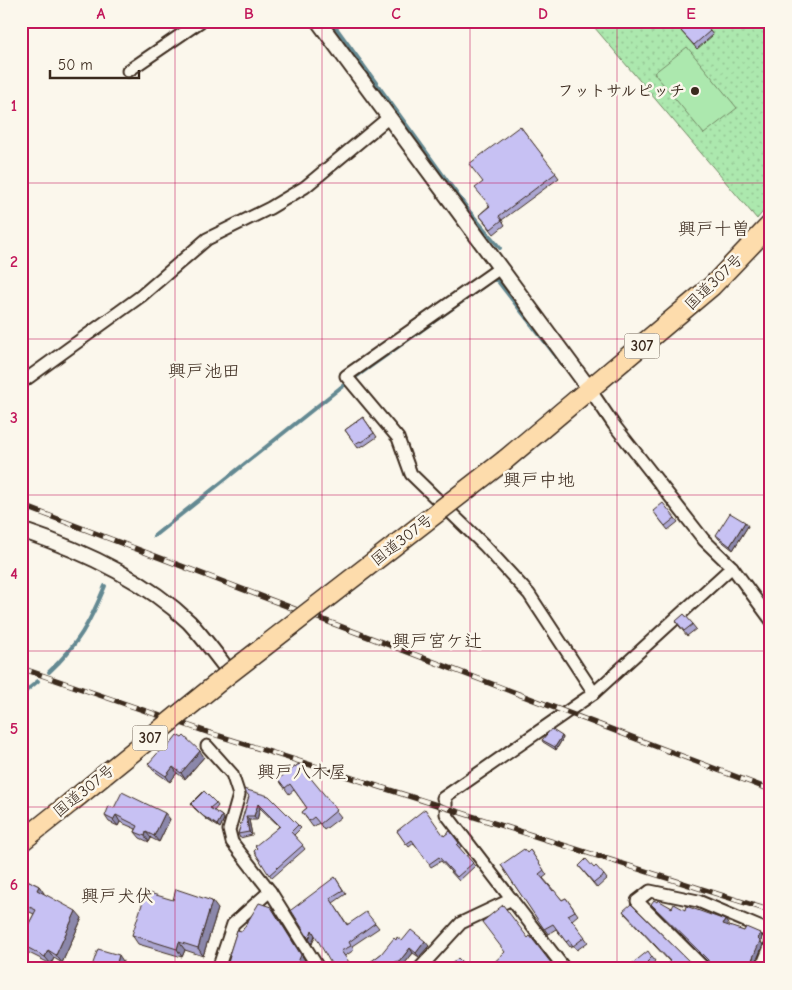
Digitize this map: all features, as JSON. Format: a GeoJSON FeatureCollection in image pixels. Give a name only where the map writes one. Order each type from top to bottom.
{"type":"FeatureCollection","features":[{"type":"Feature","properties":{"kind":"highway","name":"国道307号"},"geometry":{"type":"LineString","coordinates":[[21,842],[230,673],[591,391],[712,286],[771,224]]}},
{"type":"Feature","properties":{"kind":"street"},"geometry":{"type":"LineString","coordinates":[[128,71],[201,21]]}},
{"type":"Feature","properties":{"kind":"street"},"geometry":{"type":"LineString","coordinates":[[318,21],[591,391],[614,425],[704,540],[732,566],[771,620]]}},
{"type":"Feature","properties":{"kind":"street"},"geometry":{"type":"LineString","coordinates":[[21,383],[141,296],[207,239],[270,208],[305,187],[388,118]]}},
{"type":"Feature","properties":{"kind":"street"},"geometry":{"type":"LineString","coordinates":[[500,268],[346,376],[398,438],[411,474],[490,551],[529,594],[594,693]]}},
{"type":"Feature","properties":{"kind":"street"},"geometry":{"type":"LineString","coordinates":[[25,531],[97,560],[152,594],[189,622],[230,673]]}},
{"type":"Feature","properties":{"kind":"street"},"geometry":{"type":"LineString","coordinates":[[565,969],[446,814],[446,802],[443,798],[594,693],[732,566]]}},
{"type":"Feature","properties":{"kind":"street"},"geometry":{"type":"LineString","coordinates":[[206,746],[232,774],[239,795],[229,830],[232,842],[270,891],[319,969]]}},
{"type":"Feature","properties":{"kind":"street"},"geometry":{"type":"LineString","coordinates":[[218,969],[233,924],[270,891]]}},
{"type":"Feature","properties":{"kind":"street"},"geometry":{"type":"LineString","coordinates":[[705,969],[637,902],[650,891],[689,899],[771,932]]}},
{"type":"Feature","properties":{"kind":"street"},"geometry":{"type":"LineString","coordinates":[[419,969],[461,923],[512,899]]}},
{"type":"Feature","properties":{"kind":"street"},"geometry":{"type":"LineString","coordinates":[[761,969],[771,944]]}},
{"type":"Feature","properties":{"kind":"green space"},"geometry":{"type":"Polygon","coordinates":[[[589,21],[771,21],[771,202],[757,219],[589,21]]]}},
{"type":"Feature","properties":{"kind":"green space","name":"フットサルピッチ"},"geometry":{"type":"Polygon","coordinates":[[[687,47],[737,108],[704,134],[654,73],[687,47]]]}},
{"type":"Feature","properties":{"kind":"building"},"geometry":{"type":"Polygon","coordinates":[[[691,21],[702,21],[710,31],[694,45],[681,31],[691,21]]]}},
{"type":"Feature","properties":{"kind":"building"},"geometry":{"type":"Polygon","coordinates":[[[520,126],[556,173],[499,216],[502,220],[491,229],[479,215],[490,206],[475,188],[483,182],[469,164],[520,126]]]}},
{"type":"Feature","properties":{"kind":"building"},"geometry":{"type":"Polygon","coordinates":[[[363,417],[374,433],[355,444],[345,430],[363,417]]]}},
{"type":"Feature","properties":{"kind":"building"},"geometry":{"type":"Polygon","coordinates":[[[663,503],[675,518],[665,526],[653,511],[663,503]]]}},
{"type":"Feature","properties":{"kind":"building"},"geometry":{"type":"Polygon","coordinates":[[[730,513],[745,522],[730,546],[716,535],[730,513]]]}},
{"type":"Feature","properties":{"kind":"building"},"geometry":{"type":"Polygon","coordinates":[[[684,614],[693,624],[684,631],[676,621],[684,614]]]}},
{"type":"Feature","properties":{"kind":"building"},"geometry":{"type":"Polygon","coordinates":[[[551,729],[562,736],[555,747],[542,740],[551,729]]]}},
{"type":"Feature","properties":{"kind":"building"},"geometry":{"type":"Polygon","coordinates":[[[177,735],[182,738],[184,736],[200,751],[181,773],[173,767],[166,776],[148,764],[163,747],[166,749],[177,735]]]}},
{"type":"Feature","properties":{"kind":"building"},"geometry":{"type":"Polygon","coordinates":[[[299,764],[337,810],[320,824],[314,817],[309,821],[302,812],[307,808],[290,784],[285,788],[278,779],[299,764]]]}},
{"type":"Feature","properties":{"kind":"building"},"geometry":{"type":"Polygon","coordinates":[[[243,789],[269,796],[298,825],[291,832],[303,845],[269,875],[254,851],[257,848],[255,846],[280,826],[258,804],[254,816],[246,816],[249,832],[238,834],[249,796],[243,789]]]}},
{"type":"Feature","properties":{"kind":"building"},"geometry":{"type":"Polygon","coordinates":[[[204,791],[216,803],[210,808],[222,816],[217,825],[203,816],[191,804],[204,791]]]}},
{"type":"Feature","properties":{"kind":"building"},"geometry":{"type":"Polygon","coordinates":[[[122,792],[165,813],[154,836],[146,832],[145,836],[135,832],[138,826],[116,815],[113,820],[105,816],[109,806],[114,808],[122,792]]]}},
{"type":"Feature","properties":{"kind":"building"},"geometry":{"type":"Polygon","coordinates":[[[425,809],[444,836],[450,831],[459,843],[457,845],[473,863],[457,877],[439,857],[429,864],[412,840],[406,844],[397,831],[425,809]]]}},
{"type":"Feature","properties":{"kind":"building"},"geometry":{"type":"Polygon","coordinates":[[[524,849],[527,853],[530,850],[544,870],[539,874],[562,900],[566,898],[575,911],[568,915],[585,937],[573,946],[569,940],[566,942],[553,924],[544,929],[501,865],[524,849]]]}},
{"type":"Feature","properties":{"kind":"building"},"geometry":{"type":"Polygon","coordinates":[[[586,859],[604,875],[594,883],[579,866],[586,859]]]}},
{"type":"Feature","properties":{"kind":"building"},"geometry":{"type":"Polygon","coordinates":[[[21,877],[39,886],[37,890],[76,911],[56,955],[48,950],[45,957],[21,944],[21,939],[36,910],[21,903],[21,877]]]}},
{"type":"Feature","properties":{"kind":"building"},"geometry":{"type":"Polygon","coordinates":[[[335,877],[343,890],[330,898],[347,925],[366,912],[375,923],[349,942],[351,946],[341,951],[354,969],[334,969],[312,930],[309,939],[291,910],[335,877]]]}},
{"type":"Feature","properties":{"kind":"building"},"geometry":{"type":"Polygon","coordinates":[[[176,889],[212,901],[198,948],[179,942],[177,949],[132,935],[146,892],[173,900],[176,889]]]}},
{"type":"Feature","properties":{"kind":"building"},"geometry":{"type":"Polygon","coordinates":[[[654,900],[657,902],[658,900],[672,908],[674,904],[685,910],[686,906],[725,920],[723,924],[744,931],[746,927],[760,933],[758,939],[760,941],[750,969],[724,969],[719,964],[714,969],[707,969],[709,967],[708,960],[651,904],[654,900]]]}},
{"type":"Feature","properties":{"kind":"building"},"geometry":{"type":"Polygon","coordinates":[[[259,903],[271,907],[301,955],[298,962],[313,969],[226,969],[237,930],[242,931],[259,903]]]}},
{"type":"Feature","properties":{"kind":"building"},"geometry":{"type":"Polygon","coordinates":[[[631,904],[697,969],[662,969],[670,961],[623,911],[631,904]]]}},
{"type":"Feature","properties":{"kind":"building"},"geometry":{"type":"Polygon","coordinates":[[[503,905],[528,938],[530,936],[557,969],[487,969],[505,952],[482,922],[503,905]]]}},
{"type":"Feature","properties":{"kind":"building"},"geometry":{"type":"Polygon","coordinates":[[[411,930],[425,941],[416,953],[410,948],[399,962],[397,961],[386,969],[361,969],[381,954],[394,938],[396,940],[397,937],[402,941],[411,930]]]}},
{"type":"Feature","properties":{"kind":"building"},"geometry":{"type":"Polygon","coordinates":[[[98,949],[119,955],[116,966],[125,969],[91,969],[98,949]]]}},
{"type":"Feature","properties":{"kind":"building"},"geometry":{"type":"Polygon","coordinates":[[[648,951],[652,957],[647,962],[651,967],[648,969],[616,969],[624,962],[628,967],[648,951]]]}},
{"type":"Feature","properties":{"kind":"building"},"geometry":{"type":"Polygon","coordinates":[[[458,958],[469,969],[446,969],[458,958]]]}},
{"type":"Feature","properties":{"kind":"building"},"geometry":{"type":"Polygon","coordinates":[[[771,962],[771,969],[765,969],[771,962]]]}},
{"type":"Feature","properties":{"kind":"waterway"},"geometry":{"type":"LineString","coordinates":[[331,21],[469,211],[500,248]]}},
{"type":"Feature","properties":{"kind":"waterway"},"geometry":{"type":"LineString","coordinates":[[154,536],[340,388],[492,280],[497,280],[563,365]]}},
{"type":"Feature","properties":{"kind":"waterway"},"geometry":{"type":"LineString","coordinates":[[49,672],[76,642],[94,611],[105,586]]}},
{"type":"Feature","properties":{"kind":"waterway"},"geometry":{"type":"LineString","coordinates":[[21,695],[38,681]]}},
{"type":"Feature","properties":{"kind":"railway"},"geometry":{"type":"LineString","coordinates":[[21,505],[771,790]]}},
{"type":"Feature","properties":{"kind":"railway"},"geometry":{"type":"LineString","coordinates":[[21,668],[207,732],[771,911]]}},
{"type":"Feature","properties":{"kind":"place","name":"フットサルピッチ"},"geometry":{"type":"Point","coordinates":[695,91]}},
{"type":"Feature","properties":{"kind":"district","name":"興戸十曽"},"geometry":{"type":"Point","coordinates":[714,229]}},
{"type":"Feature","properties":{"kind":"district","name":"興戸池田"},"geometry":{"type":"Point","coordinates":[204,371]}},
{"type":"Feature","properties":{"kind":"district","name":"興戸中地"},"geometry":{"type":"Point","coordinates":[539,480]}},
{"type":"Feature","properties":{"kind":"district","name":"興戸宮ケ辻"},"geometry":{"type":"Point","coordinates":[437,641]}},
{"type":"Feature","properties":{"kind":"district","name":"興戸八木屋"},"geometry":{"type":"Point","coordinates":[302,772]}},
{"type":"Feature","properties":{"kind":"district","name":"興戸犬伏"},"geometry":{"type":"Point","coordinates":[117,896]}}]}
